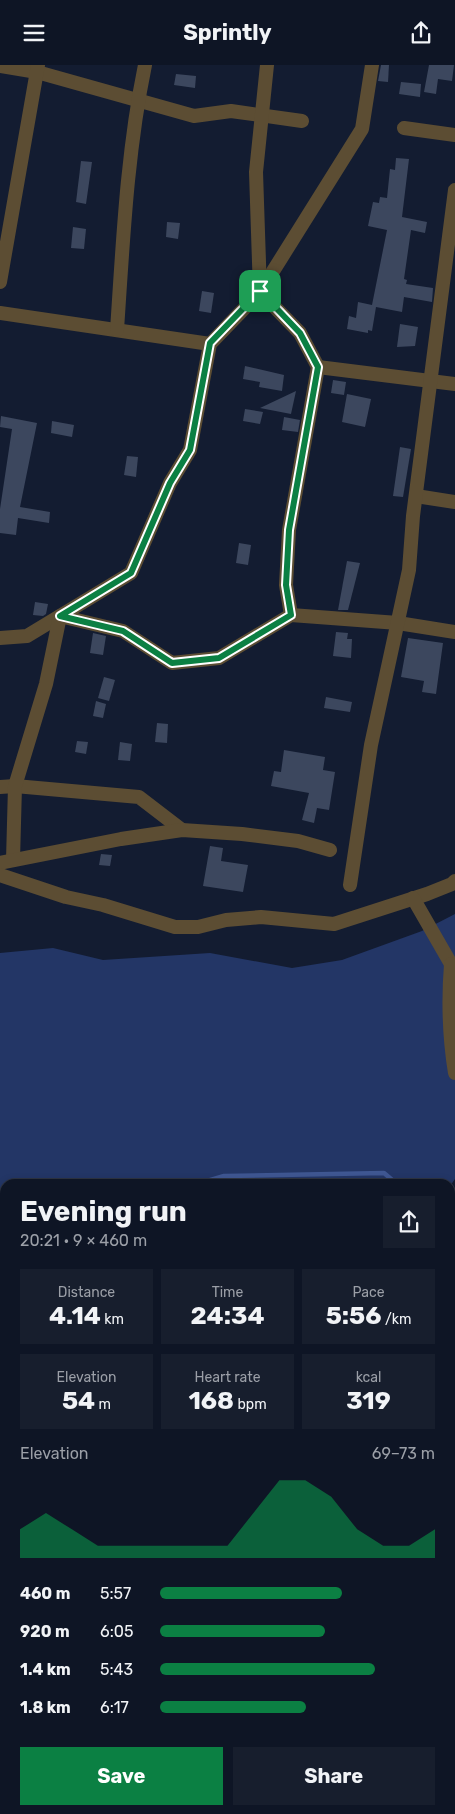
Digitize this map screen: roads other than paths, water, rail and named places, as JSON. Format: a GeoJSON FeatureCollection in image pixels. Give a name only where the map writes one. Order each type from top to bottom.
{"type":"FeatureCollection","features":[{"type":"Feature","properties":{"kind":"street"},"geometry":{"type":"LineString","coordinates":[[117,330],[123,227],[138,100],[145,65]]}},
{"type":"Feature","properties":{"kind":"street"},"geometry":{"type":"LineString","coordinates":[[266,65],[256,172],[260,291],[300,333],[318,367],[289,530],[286,585],[291,615]]}},
{"type":"Feature","properties":{"kind":"street"},"geometry":{"type":"LineString","coordinates":[[0,638],[28,636],[131,573],[170,483],[190,450],[210,343],[260,291],[362,129],[372,65]]}},
{"type":"Feature","properties":{"kind":"street"},"geometry":{"type":"LineString","coordinates":[[0,66],[38,68],[194,116],[231,111],[302,121]]}},
{"type":"Feature","properties":{"kind":"street"},"geometry":{"type":"LineString","coordinates":[[0,282],[38,68]]}},
{"type":"Feature","properties":{"kind":"street"},"geometry":{"type":"LineString","coordinates":[[404,128],[455,135]]}},
{"type":"Feature","properties":{"kind":"street"},"geometry":{"type":"LineString","coordinates":[[350,885],[371,745],[409,570],[416,495],[455,190]]}},
{"type":"Feature","properties":{"kind":"street"},"geometry":{"type":"LineString","coordinates":[[0,313],[210,343]]}},
{"type":"Feature","properties":{"kind":"street"},"geometry":{"type":"LineString","coordinates":[[318,367],[455,385]]}},
{"type":"Feature","properties":{"kind":"street"},"geometry":{"type":"LineString","coordinates":[[416,495],[455,501]]}},
{"type":"Feature","properties":{"kind":"street"},"geometry":{"type":"LineString","coordinates":[[60,616],[123,631],[172,663],[219,658],[291,615],[398,623],[455,632]]}},
{"type":"Feature","properties":{"kind":"street"},"geometry":{"type":"LineString","coordinates":[[60,616],[46,684],[15,786],[6,861],[182,830],[242,834],[298,841],[330,850]]}},
{"type":"Feature","properties":{"kind":"street"},"geometry":{"type":"LineString","coordinates":[[0,787],[15,786],[139,797],[182,830]]}},
{"type":"Feature","properties":{"kind":"street"},"geometry":{"type":"LineString","coordinates":[[0,875],[66,897],[103,905],[175,927],[198,927],[226,920],[261,917],[334,924],[413,899],[452,884],[455,881]]}},
{"type":"Feature","properties":{"kind":"street"},"geometry":{"type":"LineString","coordinates":[[413,899],[453,968],[448,1006],[450,1042],[455,1073]]}},
{"type":"Feature","properties":{"kind":"waterway"},"geometry":{"type":"LineString","coordinates":[[214,1179],[224,1176],[384,1173],[391,1179]]}}]}
